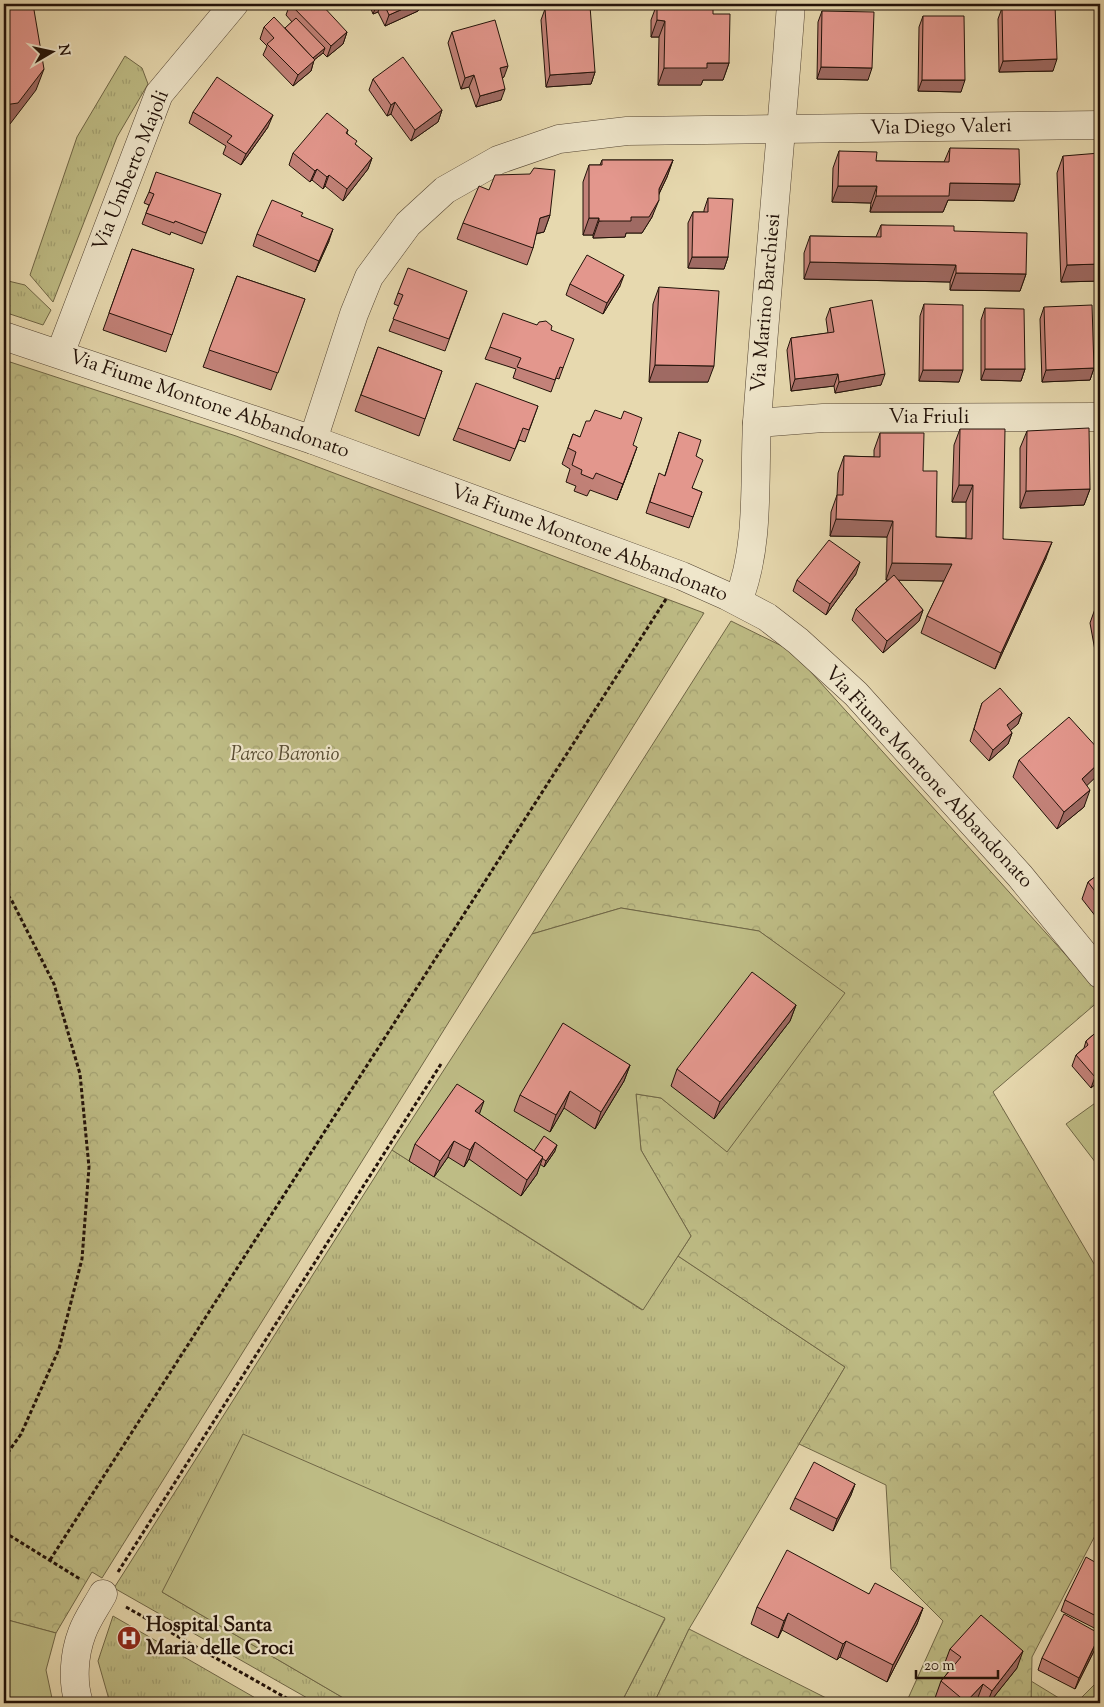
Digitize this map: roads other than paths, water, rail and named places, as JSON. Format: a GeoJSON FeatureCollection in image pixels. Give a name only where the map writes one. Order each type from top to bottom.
{"type":"FeatureCollection","features":[{"type":"Feature","properties":{"kind":"street","name":"Via Umberto Majoli"},"geometry":{"type":"LineString","coordinates":[[60,354],[159,94],[234,4]]}},
{"type":"Feature","properties":{"kind":"street","name":"Via Marino Barchiesi"},"geometry":{"type":"LineString","coordinates":[[738,601],[745,584],[752,537],[757,422],[791,4]]}},
{"type":"Feature","properties":{"kind":"street","name":"Via Diego Valeri"},"geometry":{"type":"LineString","coordinates":[[312,440],[354,314],[369,277],[408,224],[445,190],[498,160],[559,139],[627,131],[1100,125]]}},
{"type":"Feature","properties":{"kind":"street","name":"Via Fiume Montone Abbandonato"},"geometry":{"type":"LineString","coordinates":[[4,336],[312,440],[682,576],[738,601],[767,617],[798,640],[856,694],[1020,876],[1100,974]]}},
{"type":"Feature","properties":{"kind":"street","name":"Via Friuli"},"geometry":{"type":"LineString","coordinates":[[757,422],[824,418],[1100,417]]}},
{"type":"Feature","properties":{"kind":"street"},"geometry":{"type":"LineString","coordinates":[[79,1703],[76,1694],[76,1656],[82,1632],[103,1594]]}},
{"type":"Feature","properties":{"kind":"place","name":"Hospital Santa Maria delle Croci"},"geometry":{"type":"Point","coordinates":[129,1638]}},
{"type":"Feature","properties":{"kind":"park label","name":"Parco Baronio"},"geometry":{"type":"Point","coordinates":[285,755]}}]}
